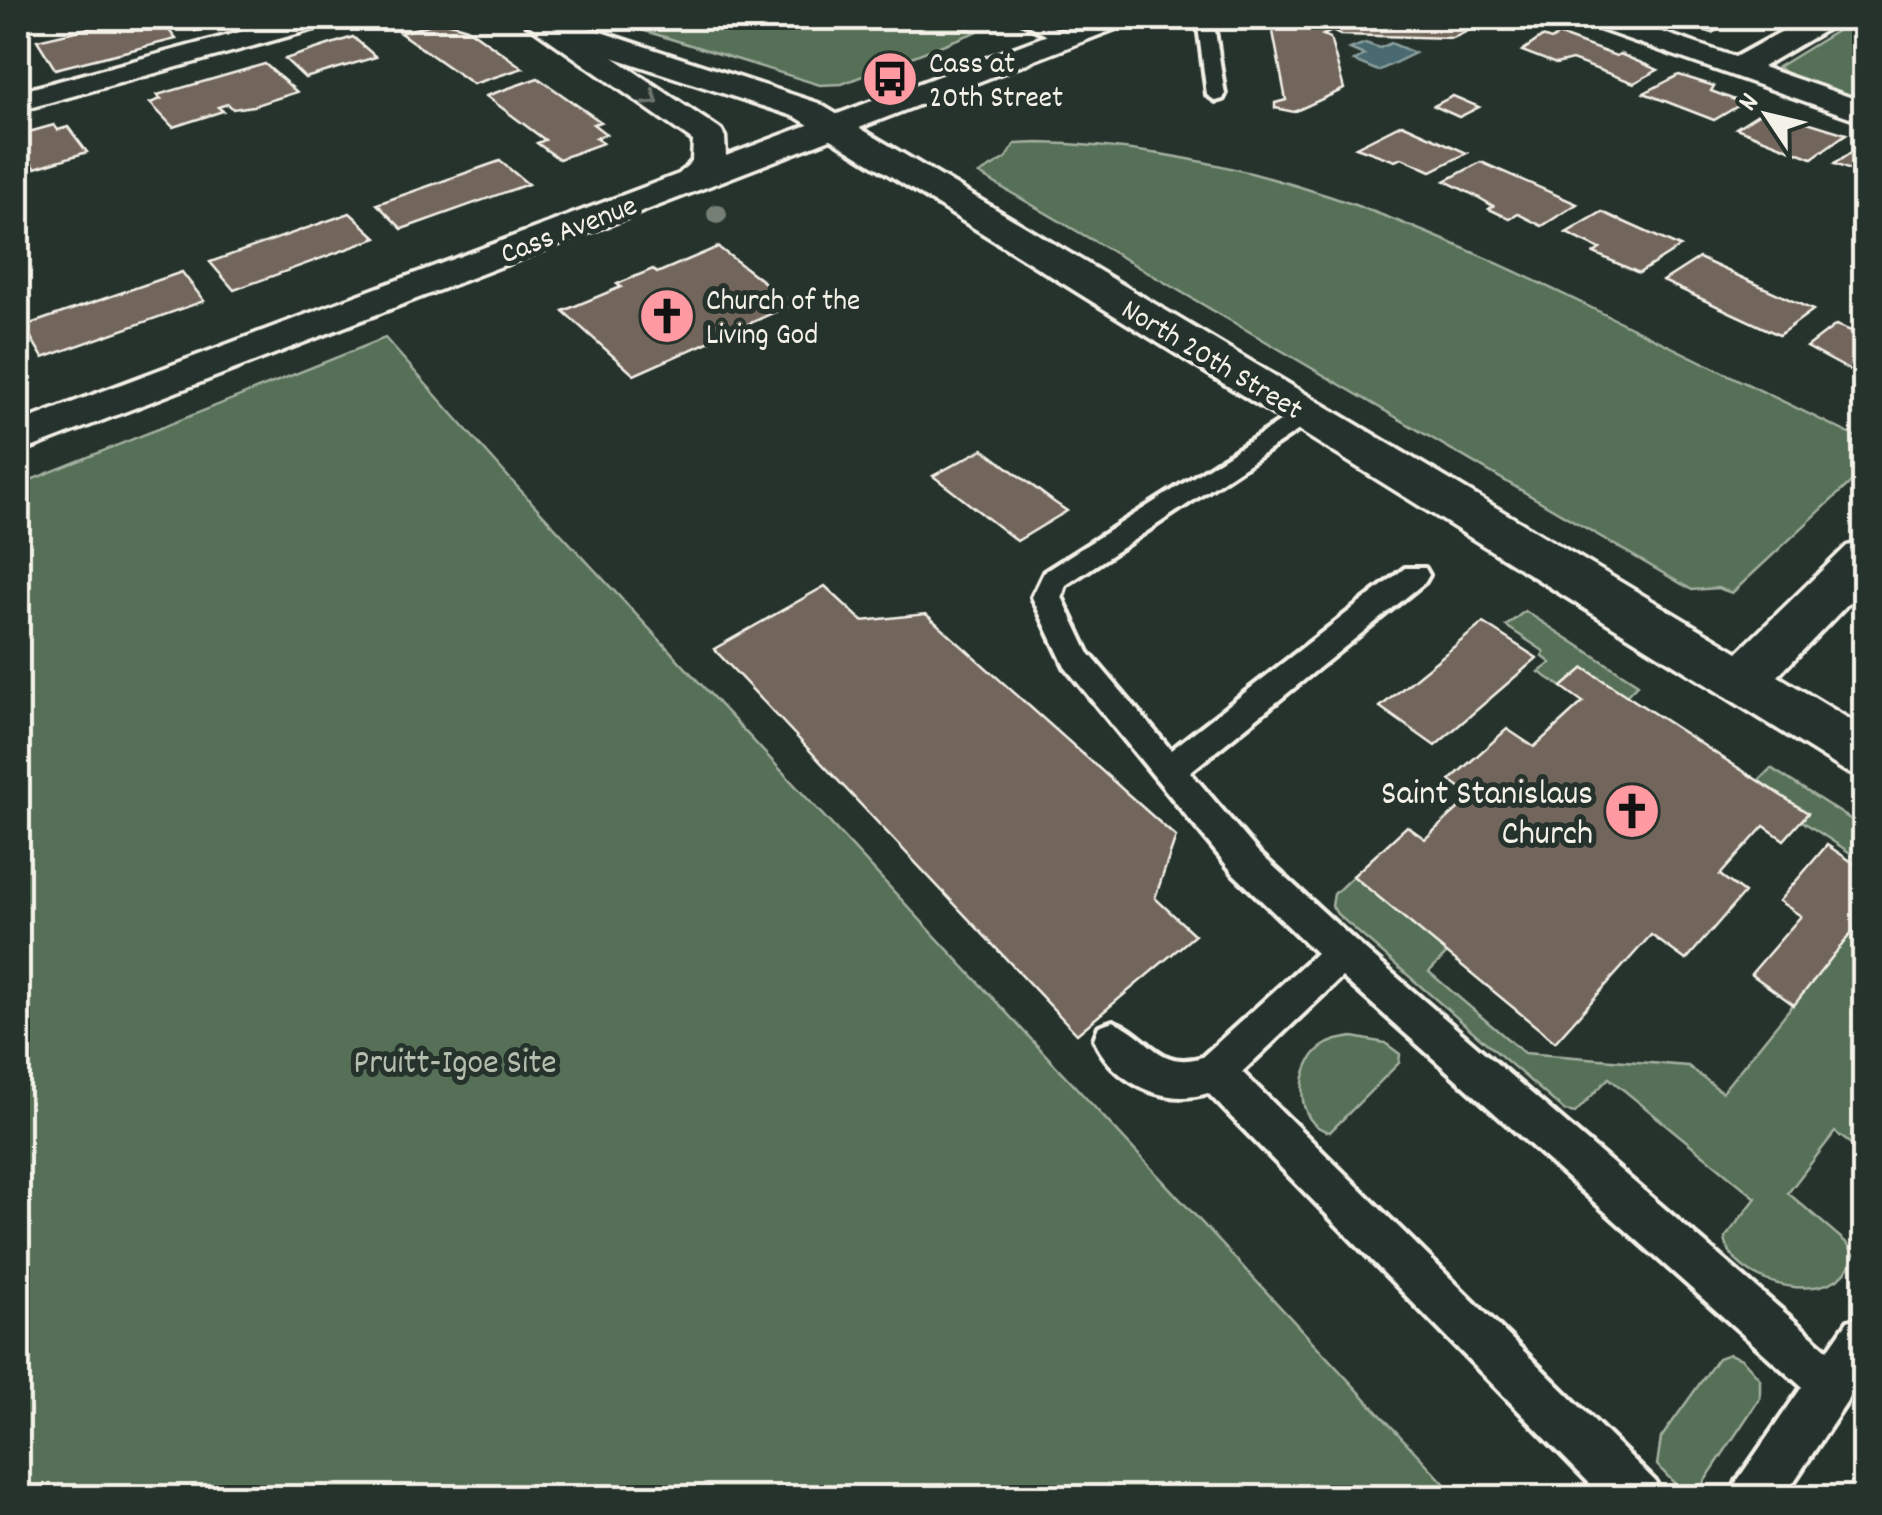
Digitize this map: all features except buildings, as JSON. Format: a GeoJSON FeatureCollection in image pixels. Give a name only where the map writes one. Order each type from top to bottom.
{"type":"FeatureCollection","features":[{"type":"Feature","properties":{"kind":"street"},"geometry":{"type":"LineString","coordinates":[[18,102],[324,18]]}},
{"type":"Feature","properties":{"kind":"street","name":"Cass Avenue"},"geometry":{"type":"LineString","coordinates":[[18,438],[1118,18]]}},
{"type":"Feature","properties":{"kind":"street"},"geometry":{"type":"LineString","coordinates":[[1595,18],[1864,113]]}},
{"type":"Feature","properties":{"kind":"street"},"geometry":{"type":"LineString","coordinates":[[1738,68],[1826,18]]}},
{"type":"Feature","properties":{"kind":"street"},"geometry":{"type":"LineString","coordinates":[[540,20],[709,137],[709,164],[690,182]]}},
{"type":"Feature","properties":{"kind":"street","name":"North 20th Street"},"geometry":{"type":"LineString","coordinates":[[540,20],[788,102],[834,126],[1864,755]]}},
{"type":"Feature","properties":{"kind":"street"},"geometry":{"type":"LineString","coordinates":[[1741,681],[1864,558]]}},
{"type":"Feature","properties":{"kind":"lane"},"geometry":{"type":"LineString","coordinates":[[1024,18],[1064,38]]}},
{"type":"Feature","properties":{"kind":"lane"},"geometry":{"type":"LineString","coordinates":[[1206,18],[1216,95]]}},
{"type":"Feature","properties":{"kind":"lane"},"geometry":{"type":"LineString","coordinates":[[1305,414],[1054,580],[1047,597],[1076,658],[1246,864],[1832,1383]]}},
{"type":"Feature","properties":{"kind":"lane"},"geometry":{"type":"LineString","coordinates":[[1169,770],[1415,575]]}},
{"type":"Feature","properties":{"kind":"lane"},"geometry":{"type":"LineString","coordinates":[[1113,1039],[1158,1077],[1186,1081],[1214,1072],[1342,953]]}},
{"type":"Feature","properties":{"kind":"lane"},"geometry":{"type":"LineString","coordinates":[[1214,1072],[1638,1498]]}},
{"type":"Feature","properties":{"kind":"lane"},"geometry":{"type":"LineString","coordinates":[[1754,1498],[1864,1337]]}},
{"type":"Feature","properties":{"kind":"green space"},"geometry":{"type":"Polygon","coordinates":[[[603,18],[947,18],[976,32],[842,84],[820,85],[603,18]]]}},
{"type":"Feature","properties":{"kind":"green space"},"geometry":{"type":"Polygon","coordinates":[[[1864,18],[1864,103],[1791,77],[1778,67],[1864,18]]]}},
{"type":"Feature","properties":{"kind":"green space"},"geometry":{"type":"Polygon","coordinates":[[[1015,144],[1115,148],[1189,159],[1261,175],[1400,222],[1537,282],[1864,441],[1864,470],[1732,593],[1718,588],[1692,590],[979,174],[1005,159],[1015,144]]]}},
{"type":"Feature","properties":{"kind":"green space","name":"Pruitt-Igoe Site"},"geometry":{"type":"Polygon","coordinates":[[[385,338],[511,480],[1457,1497],[18,1497],[18,485],[385,338]]]}},
{"type":"Feature","properties":{"kind":"green space"},"geometry":{"type":"Polygon","coordinates":[[[1525,611],[1638,684],[1626,696],[1584,668],[1562,687],[1539,672],[1551,663],[1542,656],[1545,652],[1506,626],[1525,611]]]}},
{"type":"Feature","properties":{"kind":"green space"},"geometry":{"type":"Polygon","coordinates":[[[1771,768],[1864,828],[1864,862],[1802,821],[1807,814],[1758,781],[1771,768]]]}},
{"type":"Feature","properties":{"kind":"green space"},"geometry":{"type":"Polygon","coordinates":[[[1353,876],[1447,953],[1429,972],[1524,1053],[1688,1066],[1722,1092],[1864,917],[1864,1154],[1835,1132],[1788,1193],[1848,1244],[1854,1254],[1845,1272],[1830,1283],[1810,1287],[1766,1280],[1746,1269],[1732,1255],[1725,1238],[1756,1198],[1609,1078],[1575,1113],[1565,1111],[1337,914],[1332,906],[1334,894],[1353,876]]]}},
{"type":"Feature","properties":{"kind":"green space"},"geometry":{"type":"Polygon","coordinates":[[[1353,1037],[1385,1043],[1400,1054],[1399,1063],[1330,1132],[1309,1118],[1304,1107],[1303,1080],[1313,1056],[1322,1047],[1353,1037]]]}},
{"type":"Feature","properties":{"kind":"green space"},"geometry":{"type":"Polygon","coordinates":[[[1729,1354],[1742,1359],[1760,1379],[1760,1398],[1702,1485],[1694,1492],[1682,1491],[1657,1465],[1661,1438],[1718,1358],[1729,1354]]]}},
{"type":"Feature","properties":{"kind":"water"},"geometry":{"type":"Polygon","coordinates":[[[1365,43],[1380,48],[1391,43],[1415,53],[1378,71],[1354,61],[1364,55],[1350,49],[1365,43]]]}},
{"type":"Feature","properties":{"kind":"place","name":"Cass at 20th Street"},"geometry":{"type":"Point","coordinates":[890,79]}},
{"type":"Feature","properties":{"kind":"place","name":"Church of the Living God"},"geometry":{"type":"Point","coordinates":[667,316]}},
{"type":"Feature","properties":{"kind":"place","name":"Saint Stanislaus Church"},"geometry":{"type":"Point","coordinates":[1632,811]}}]}
